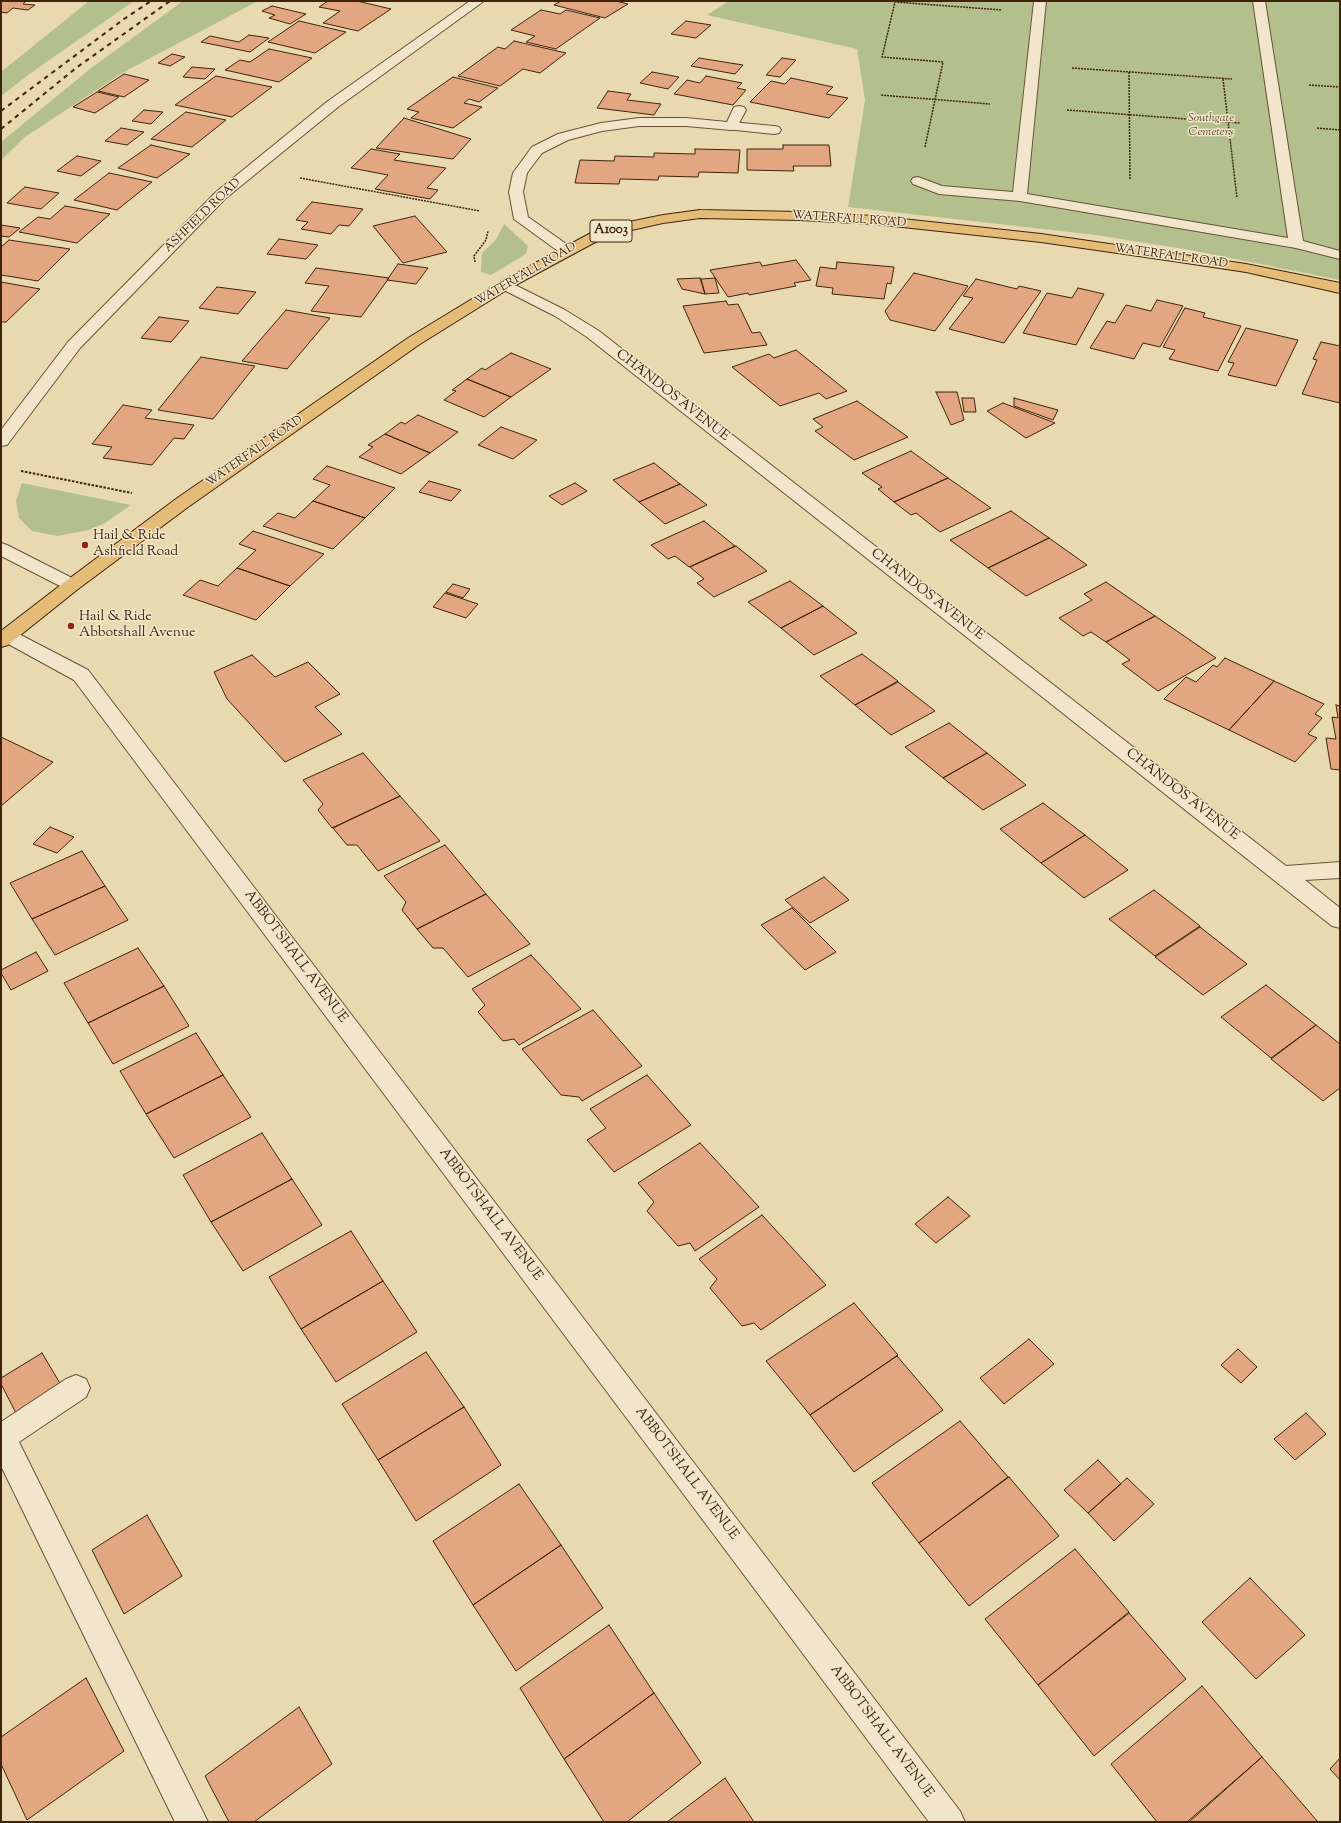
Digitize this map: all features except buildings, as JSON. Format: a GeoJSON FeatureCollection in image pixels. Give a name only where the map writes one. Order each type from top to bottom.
{"type":"FeatureCollection","features":[{"type":"Feature","properties":{"kind":"main road","name":"WATERFALL ROAD"},"geometry":{"type":"LineString","coordinates":[[4,639],[72,584],[182,503],[414,341],[505,285],[567,250],[596,236],[619,228],[663,219],[700,214],[800,216],[918,224],[1041,238],[1246,268],[1340,288]]}},
{"type":"Feature","properties":{"kind":"street","name":"ASHFIELD ROAD"},"geometry":{"type":"LineString","coordinates":[[1,441],[74,346],[221,195],[333,104],[478,1]]}},
{"type":"Feature","properties":{"kind":"street"},"geometry":{"type":"LineString","coordinates":[[1259,1],[1296,244]]}},
{"type":"Feature","properties":{"kind":"street"},"geometry":{"type":"LineString","coordinates":[[1020,197],[1039,7]]}},
{"type":"Feature","properties":{"kind":"street"},"geometry":{"type":"LineString","coordinates":[[731,126],[739,110]]}},
{"type":"Feature","properties":{"kind":"street"},"geometry":{"type":"LineString","coordinates":[[567,250],[522,219],[516,192],[520,173],[537,150],[563,137],[601,127],[640,122],[686,122],[774,130]]}},
{"type":"Feature","properties":{"kind":"street"},"geometry":{"type":"LineString","coordinates":[[918,181],[939,190],[1020,197],[1241,234],[1296,244],[1340,255]]}},
{"type":"Feature","properties":{"kind":"street","name":"CHANDOS AVENUE"},"geometry":{"type":"LineString","coordinates":[[505,285],[560,313],[593,334],[1340,920]]}},
{"type":"Feature","properties":{"kind":"street"},"geometry":{"type":"LineString","coordinates":[[1,549],[72,584]]}},
{"type":"Feature","properties":{"kind":"street","name":"ABBOTSHALL AVENUE"},"geometry":{"type":"LineString","coordinates":[[4,639],[81,675],[949,1822]]}},
{"type":"Feature","properties":{"kind":"street"},"geometry":{"type":"LineString","coordinates":[[1283,874],[1340,870]]}},
{"type":"Feature","properties":{"kind":"street"},"geometry":{"type":"LineString","coordinates":[[76,1388],[1,1437],[192,1822]]}},
{"type":"Feature","properties":{"kind":"path"},"geometry":{"type":"LineString","coordinates":[[918,181],[943,62],[882,57],[895,2],[1039,7]]}},
{"type":"Feature","properties":{"kind":"path"},"geometry":{"type":"LineString","coordinates":[[1033,65],[1271,82]]}},
{"type":"Feature","properties":{"kind":"path"},"geometry":{"type":"LineString","coordinates":[[1129,72],[1131,216]]}},
{"type":"Feature","properties":{"kind":"path"},"geometry":{"type":"LineString","coordinates":[[1223,79],[1241,234]]}},
{"type":"Feature","properties":{"kind":"path"},"geometry":{"type":"LineString","coordinates":[[881,95],[1278,126]]}},
{"type":"Feature","properties":{"kind":"path"},"geometry":{"type":"LineString","coordinates":[[253,169],[522,219]]}},
{"type":"Feature","properties":{"kind":"path"},"geometry":{"type":"LineString","coordinates":[[16,470],[182,503]]}},
{"type":"Feature","properties":{"kind":"green space"},"geometry":{"type":"Polygon","coordinates":[[[89,1],[134,1],[35,70],[1,96],[1,72],[89,1]]]}},
{"type":"Feature","properties":{"kind":"green space"},"geometry":{"type":"Polygon","coordinates":[[[183,1],[258,1],[124,72],[25,137],[1,160],[1,142],[90,69],[183,1]]]}},
{"type":"Feature","properties":{"kind":"green space","name":"Southgate Cemetery"},"geometry":{"type":"Polygon","coordinates":[[[729,1],[1340,1],[1340,280],[1190,250],[1096,235],[848,207],[865,100],[857,49],[707,15],[729,1]]]}},
{"type":"Feature","properties":{"kind":"green space"},"geometry":{"type":"Polygon","coordinates":[[[504,224],[528,246],[526,254],[491,275],[481,272],[482,253],[495,241],[504,224]]]}},
{"type":"Feature","properties":{"kind":"green space"},"geometry":{"type":"Polygon","coordinates":[[[22,483],[131,505],[105,523],[89,530],[57,536],[32,531],[19,518],[16,501],[22,483]]]}},
{"type":"Feature","properties":{"kind":"railway"},"geometry":{"type":"LineString","coordinates":[[1,111],[124,19],[151,1]]}},
{"type":"Feature","properties":{"kind":"railway"},"geometry":{"type":"LineString","coordinates":[[1,129],[76,68],[170,1]]}},
{"type":"Feature","properties":{"kind":"place","name":"Hail & Ride Ashfield Road"},"geometry":{"type":"Point","coordinates":[85,545]}},
{"type":"Feature","properties":{"kind":"place","name":"Hail & Ride Abbotshall Avenue"},"geometry":{"type":"Point","coordinates":[71,626]}}]}
